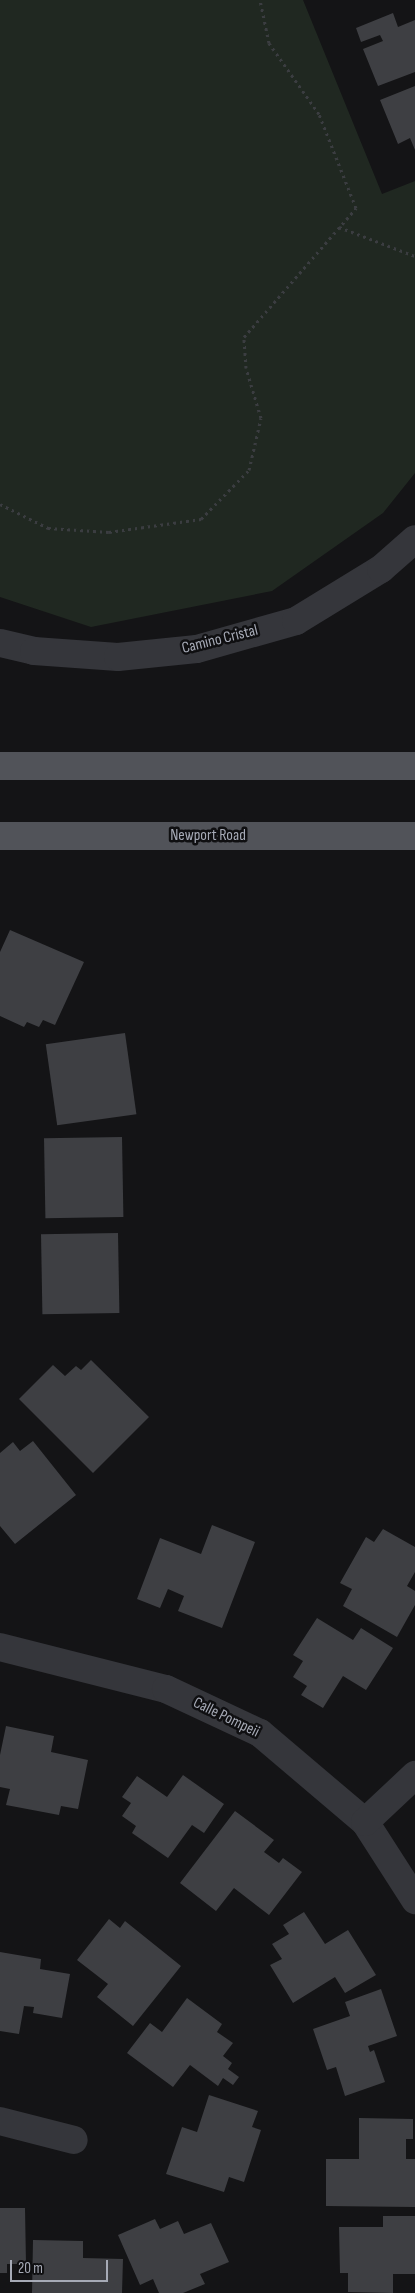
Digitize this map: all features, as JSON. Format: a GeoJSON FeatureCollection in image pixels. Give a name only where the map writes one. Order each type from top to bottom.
{"type":"FeatureCollection","features":[{"type":"Feature","properties":{"kind":"main road"},"geometry":{"type":"LineString","coordinates":[[0,766],[415,766]]}},
{"type":"Feature","properties":{"kind":"main road","name":"Newport Road"},"geometry":{"type":"LineString","coordinates":[[0,836],[415,836]]}},
{"type":"Feature","properties":{"kind":"street","name":"Camino Cristal"},"geometry":{"type":"LineString","coordinates":[[0,643],[34,651],[118,657],[197,649],[296,621],[381,569],[415,539]]}},
{"type":"Feature","properties":{"kind":"street","name":"Calle Pompeii"},"geometry":{"type":"LineString","coordinates":[[0,1647],[166,1689],[260,1733],[365,1822],[415,1900]]}},
{"type":"Feature","properties":{"kind":"street"},"geometry":{"type":"LineString","coordinates":[[365,1822],[415,1775]]}},
{"type":"Feature","properties":{"kind":"street"},"geometry":{"type":"LineString","coordinates":[[0,2121],[74,2140]]}},
{"type":"Feature","properties":{"kind":"path"},"geometry":{"type":"LineString","coordinates":[[0,504],[48,528],[109,532],[201,519],[250,470],[261,418],[246,368],[244,337],[356,208],[318,114],[269,43],[260,0]]}},
{"type":"Feature","properties":{"kind":"path"},"geometry":{"type":"LineString","coordinates":[[339,227],[415,256]]}},
{"type":"Feature","properties":{"kind":"shaded area"},"geometry":{"type":"Polygon","coordinates":[[[0,0],[303,0],[382,194],[415,181],[415,473],[383,513],[272,591],[91,627],[0,597],[0,0]]]}},
{"type":"Feature","properties":{"kind":"building"},"geometry":{"type":"Polygon","coordinates":[[[393,13],[398,27],[415,20],[415,72],[378,86],[363,49],[383,41],[380,35],[361,42],[356,28],[393,13]]]}},
{"type":"Feature","properties":{"kind":"building"},"geometry":{"type":"Polygon","coordinates":[[[415,86],[415,150],[410,138],[398,144],[380,100],[415,86]]]}},
{"type":"Feature","properties":{"kind":"building"},"geometry":{"type":"Polygon","coordinates":[[[10,930],[84,962],[55,1025],[43,1020],[39,1027],[27,1022],[24,1027],[0,1016],[0,952],[10,930]]]}},
{"type":"Feature","properties":{"kind":"building"},"geometry":{"type":"Polygon","coordinates":[[[125,1033],[136,1114],[57,1125],[46,1044],[125,1033]]]}},
{"type":"Feature","properties":{"kind":"building"},"geometry":{"type":"Polygon","coordinates":[[[122,1137],[123,1217],[45,1218],[44,1138],[122,1137]]]}},
{"type":"Feature","properties":{"kind":"building"},"geometry":{"type":"Polygon","coordinates":[[[118,1233],[119,1313],[42,1314],[41,1234],[118,1233]]]}},
{"type":"Feature","properties":{"kind":"building"},"geometry":{"type":"Polygon","coordinates":[[[91,1360],[149,1417],[93,1473],[19,1399],[53,1365],[65,1376],[76,1366],[81,1370],[91,1360]]]}},
{"type":"Feature","properties":{"kind":"building"},"geometry":{"type":"Polygon","coordinates":[[[33,1441],[76,1495],[15,1544],[0,1526],[0,1453],[13,1442],[20,1451],[33,1441]]]}},
{"type":"Feature","properties":{"kind":"building"},"geometry":{"type":"Polygon","coordinates":[[[212,1525],[255,1542],[222,1628],[178,1611],[184,1596],[168,1589],[160,1608],[137,1599],[160,1538],[201,1554],[212,1525]]]}},
{"type":"Feature","properties":{"kind":"building"},"geometry":{"type":"Polygon","coordinates":[[[383,1529],[415,1547],[415,1572],[407,1586],[415,1591],[415,1605],[397,1637],[343,1606],[352,1589],[340,1583],[366,1537],[374,1542],[383,1529]]]}},
{"type":"Feature","properties":{"kind":"building"},"geometry":{"type":"Polygon","coordinates":[[[317,1618],[353,1640],[361,1628],[393,1648],[366,1690],[343,1676],[323,1708],[301,1695],[307,1686],[293,1677],[303,1661],[293,1655],[317,1618]]]}},
{"type":"Feature","properties":{"kind":"building"},"geometry":{"type":"Polygon","coordinates":[[[6,1726],[54,1736],[51,1752],[88,1760],[78,1809],[61,1806],[59,1815],[6,1805],[10,1789],[0,1787],[0,1755],[6,1726]]]}},
{"type":"Feature","properties":{"kind":"building"},"geometry":{"type":"Polygon","coordinates":[[[183,1775],[224,1804],[204,1833],[192,1825],[168,1858],[132,1833],[136,1826],[122,1816],[131,1803],[122,1797],[137,1776],[167,1797],[183,1775]]]}},
{"type":"Feature","properties":{"kind":"building"},"geometry":{"type":"Polygon","coordinates":[[[235,1811],[274,1840],[264,1852],[279,1863],[283,1858],[302,1872],[269,1915],[234,1888],[216,1911],[180,1883],[235,1811]]]}},
{"type":"Feature","properties":{"kind":"building"},"geometry":{"type":"Polygon","coordinates":[[[304,1912],[325,1944],[348,1930],[376,1975],[345,1993],[335,1977],[293,2003],[270,1965],[282,1959],[272,1944],[289,1934],[283,1925],[304,1912]]]}},
{"type":"Feature","properties":{"kind":"building"},"geometry":{"type":"Polygon","coordinates":[[[109,1919],[120,1928],[125,1921],[181,1966],[133,2026],[97,1997],[108,1984],[77,1960],[109,1919]]]}},
{"type":"Feature","properties":{"kind":"building"},"geometry":{"type":"Polygon","coordinates":[[[0,1952],[41,1959],[40,1969],[70,1974],[62,2018],[33,2013],[34,2007],[24,2006],[19,2034],[0,2031],[0,1952]]]}},
{"type":"Feature","properties":{"kind":"building"},"geometry":{"type":"Polygon","coordinates":[[[381,1989],[397,2036],[368,2046],[370,2052],[374,2050],[385,2082],[345,2096],[336,2067],[327,2070],[313,2029],[350,2016],[345,2002],[381,1989]]]}},
{"type":"Feature","properties":{"kind":"building"},"geometry":{"type":"Polygon","coordinates":[[[187,1998],[222,2024],[217,2032],[233,2043],[223,2056],[232,2063],[228,2069],[239,2077],[233,2085],[223,2078],[218,2086],[190,2065],[173,2087],[127,2053],[150,2023],[162,2032],[187,1998]]]}},
{"type":"Feature","properties":{"kind":"building"},"geometry":{"type":"Polygon","coordinates":[[[209,2095],[258,2111],[252,2127],[261,2130],[244,2182],[229,2177],[224,2192],[166,2174],[182,2127],[197,2132],[209,2095]]]}},
{"type":"Feature","properties":{"kind":"building"},"geometry":{"type":"Polygon","coordinates":[[[359,2118],[413,2119],[413,2139],[406,2139],[406,2159],[415,2159],[415,2207],[326,2206],[326,2159],[359,2159],[359,2118]]]}},
{"type":"Feature","properties":{"kind":"building"},"geometry":{"type":"Polygon","coordinates":[[[0,2208],[25,2208],[26,2264],[7,2264],[7,2273],[0,2273],[0,2208]]]}},
{"type":"Feature","properties":{"kind":"building"},"geometry":{"type":"Polygon","coordinates":[[[383,2216],[415,2216],[415,2274],[393,2274],[393,2293],[348,2292],[348,2273],[340,2273],[339,2227],[383,2227],[383,2216]]]}},
{"type":"Feature","properties":{"kind":"building"},"geometry":{"type":"Polygon","coordinates":[[[155,2219],[160,2229],[178,2221],[184,2234],[211,2223],[229,2262],[200,2274],[205,2284],[183,2293],[159,2293],[153,2279],[140,2285],[118,2235],[155,2219]]]}},
{"type":"Feature","properties":{"kind":"building"},"geometry":{"type":"Polygon","coordinates":[[[33,2240],[83,2241],[83,2258],[123,2259],[122,2293],[32,2293],[33,2240]]]}}]}
